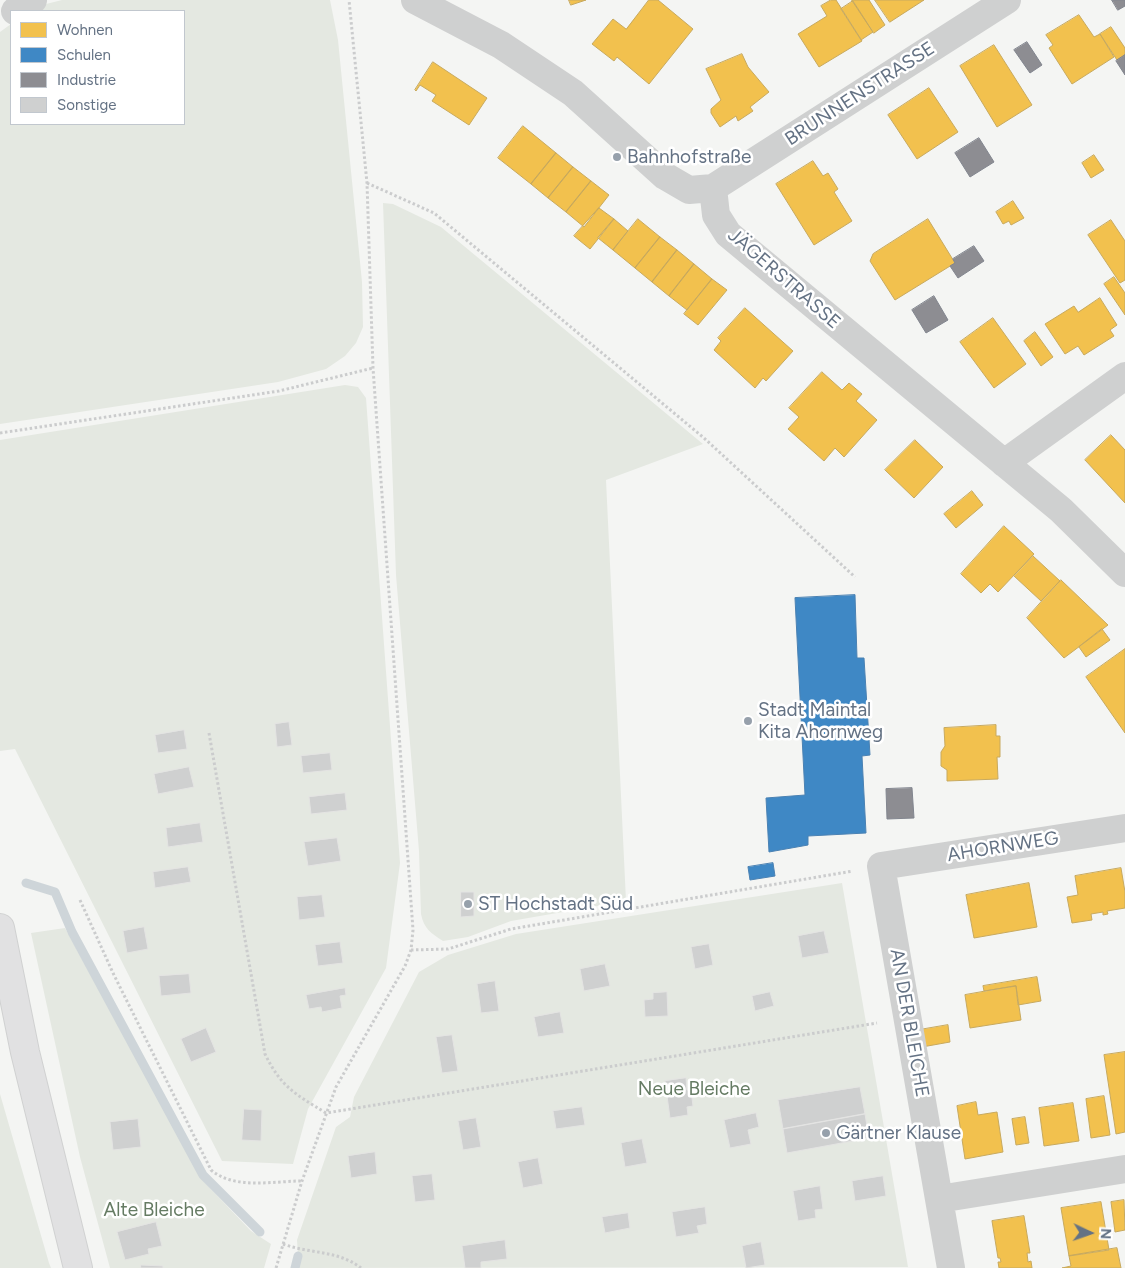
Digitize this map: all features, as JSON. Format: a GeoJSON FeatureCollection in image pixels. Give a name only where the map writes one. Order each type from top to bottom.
{"type":"FeatureCollection","features":[{"type":"Feature","properties":{"kind":"main road"},"geometry":{"type":"LineString","coordinates":[[0,928],[25,1052],[78,1268]]}},
{"type":"Feature","properties":{"kind":"street"},"geometry":{"type":"LineString","coordinates":[[17,10],[33,0]]}},
{"type":"Feature","properties":{"kind":"street"},"geometry":{"type":"LineString","coordinates":[[415,0],[501,45],[573,92],[665,176],[690,190],[713,188]]}},
{"type":"Feature","properties":{"kind":"street","name":"BRUNNENSTRASSE"},"geometry":{"type":"LineString","coordinates":[[713,188],[1007,0]]}},
{"type":"Feature","properties":{"kind":"street","name":"JÄGERSTRASSE"},"geometry":{"type":"LineString","coordinates":[[713,188],[716,215],[728,234],[1061,510],[1125,573]]}},
{"type":"Feature","properties":{"kind":"street"},"geometry":{"type":"LineString","coordinates":[[1004,463],[1125,376]]}},
{"type":"Feature","properties":{"kind":"street","name":"AHORNWEG"},"geometry":{"type":"LineString","coordinates":[[881,866],[1125,828]]}},
{"type":"Feature","properties":{"kind":"street","name":"AN DER BLEICHE"},"geometry":{"type":"LineString","coordinates":[[881,866],[951,1268]]}},
{"type":"Feature","properties":{"kind":"street"},"geometry":{"type":"LineString","coordinates":[[939,1199],[1125,1169]]}},
{"type":"Feature","properties":{"kind":"path"},"geometry":{"type":"LineString","coordinates":[[276,1268],[302,1180],[336,1087],[405,966],[411,950],[413,899],[373,368],[367,183],[349,0]]}},
{"type":"Feature","properties":{"kind":"path"},"geometry":{"type":"LineString","coordinates":[[367,183],[434,213],[704,438],[855,576]]}},
{"type":"Feature","properties":{"kind":"path"},"geometry":{"type":"LineString","coordinates":[[0,433],[279,391],[373,368]]}},
{"type":"Feature","properties":{"kind":"path"},"geometry":{"type":"LineString","coordinates":[[209,733],[265,1054],[275,1074],[291,1092],[326,1113],[908,1018]]}},
{"type":"Feature","properties":{"kind":"path"},"geometry":{"type":"LineString","coordinates":[[411,950],[448,949],[511,929],[881,866]]}},
{"type":"Feature","properties":{"kind":"path"},"geometry":{"type":"LineString","coordinates":[[80,900],[113,972],[211,1170],[221,1179],[233,1182],[302,1180]]}},
{"type":"Feature","properties":{"kind":"path"},"geometry":{"type":"LineString","coordinates":[[283,1244],[296,1249],[340,1256],[361,1268]]}},
{"type":"Feature","properties":{"kind":"green space"},"geometry":{"type":"Polygon","coordinates":[[[62,0],[330,0],[338,40],[362,282],[363,327],[356,343],[345,356],[326,369],[278,382],[0,424],[0,32],[10,25],[10,125],[185,125],[185,10],[34,10],[42,5],[62,0]]]}},
{"type":"Feature","properties":{"kind":"green space"},"geometry":{"type":"Polygon","coordinates":[[[383,203],[393,204],[441,227],[703,444],[606,480],[626,901],[511,921],[468,937],[443,941],[429,930],[421,914],[419,851],[396,575],[383,203]]]}},
{"type":"Feature","properties":{"kind":"green space"},"geometry":{"type":"Polygon","coordinates":[[[345,385],[358,387],[366,398],[400,863],[386,968],[308,1109],[293,1164],[222,1161],[15,749],[0,751],[0,440],[345,385]]]}},
{"type":"Feature","properties":{"kind":"green space","name":"Neue Bleiche"},"geometry":{"type":"Polygon","coordinates":[[[842,883],[908,1267],[299,1268],[297,1240],[336,1127],[350,1117],[354,1097],[419,972],[448,955],[516,934],[842,883]]]}},
{"type":"Feature","properties":{"kind":"green space","name":"Alte Bleiche"},"geometry":{"type":"Polygon","coordinates":[[[65,928],[204,1182],[251,1231],[271,1244],[264,1268],[110,1268],[80,1157],[31,933],[65,928]]]}},
{"type":"Feature","properties":{"kind":"green space"},"geometry":{"type":"Polygon","coordinates":[[[0,1094],[49,1263],[51,1268],[0,1268],[0,1094]]]}},
{"type":"Feature","properties":{"kind":"building: Wohnen"},"geometry":{"type":"Polygon","coordinates":[[[569,0],[586,0],[571,5],[569,0]]]}},
{"type":"Feature","properties":{"kind":"building: Wohnen"},"geometry":{"type":"Polygon","coordinates":[[[649,0],[658,0],[693,29],[649,84],[617,57],[614,61],[592,44],[613,19],[626,29],[649,0]]]}},
{"type":"Feature","properties":{"kind":"building: Wohnen"},"geometry":{"type":"Polygon","coordinates":[[[831,0],[836,0],[862,41],[819,67],[798,34],[827,16],[821,6],[831,0]]]}},
{"type":"Feature","properties":{"kind":"building: Wohnen"},"geometry":{"type":"Polygon","coordinates":[[[852,0],[869,0],[885,25],[874,33],[852,0]]]}},
{"type":"Feature","properties":{"kind":"building: Wohnen"},"geometry":{"type":"Polygon","coordinates":[[[875,0],[924,0],[890,22],[875,0]]]}},
{"type":"Feature","properties":{"kind":"building: Wohnen"},"geometry":{"type":"Polygon","coordinates":[[[853,1],[873,32],[861,40],[841,9],[853,1]]]}},
{"type":"Feature","properties":{"kind":"building: Wohnen"},"geometry":{"type":"Polygon","coordinates":[[[1079,15],[1094,37],[1100,34],[1114,57],[1072,84],[1049,48],[1053,45],[1046,35],[1079,15]]]}},
{"type":"Feature","properties":{"kind":"building: Wohnen"},"geometry":{"type":"Polygon","coordinates":[[[1111,27],[1125,48],[1125,55],[1117,60],[1100,34],[1111,27]]]}},
{"type":"Feature","properties":{"kind":"building: Wohnen"},"geometry":{"type":"Polygon","coordinates":[[[994,45],[1032,105],[997,127],[960,66],[994,45]]]}},
{"type":"Feature","properties":{"kind":"building: Wohnen"},"geometry":{"type":"Polygon","coordinates":[[[742,54],[748,67],[769,92],[750,107],[753,111],[738,121],[736,116],[720,127],[711,113],[711,109],[721,100],[706,69],[742,54]]]}},
{"type":"Feature","properties":{"kind":"building: Wohnen"},"geometry":{"type":"Polygon","coordinates":[[[433,62],[487,98],[469,125],[432,101],[436,95],[420,85],[415,90],[433,62]]]}},
{"type":"Feature","properties":{"kind":"building: Wohnen"},"geometry":{"type":"Polygon","coordinates":[[[929,88],[958,132],[917,159],[888,115],[929,88]]]}},
{"type":"Feature","properties":{"kind":"building: Wohnen"},"geometry":{"type":"Polygon","coordinates":[[[523,126],[556,153],[531,184],[498,158],[523,126]]]}},
{"type":"Feature","properties":{"kind":"building: Wohnen"},"geometry":{"type":"Polygon","coordinates":[[[556,153],[573,167],[548,198],[531,184],[556,153]]]}},
{"type":"Feature","properties":{"kind":"building: Wohnen"},"geometry":{"type":"Polygon","coordinates":[[[1094,155],[1104,170],[1091,178],[1082,163],[1094,155]]]}},
{"type":"Feature","properties":{"kind":"building: Wohnen"},"geometry":{"type":"Polygon","coordinates":[[[813,161],[823,176],[828,173],[838,189],[834,192],[852,221],[814,245],[776,184],[813,161]]]}},
{"type":"Feature","properties":{"kind":"building: Wohnen"},"geometry":{"type":"Polygon","coordinates":[[[573,167],[591,181],[566,212],[548,198],[573,167]]]}},
{"type":"Feature","properties":{"kind":"building: Wohnen"},"geometry":{"type":"Polygon","coordinates":[[[591,181],[609,195],[584,227],[566,212],[591,181]]]}},
{"type":"Feature","properties":{"kind":"building: Wohnen"},"geometry":{"type":"Polygon","coordinates":[[[1013,201],[1024,218],[1011,225],[1009,221],[1003,224],[996,212],[1013,201]]]}},
{"type":"Feature","properties":{"kind":"building: Wohnen"},"geometry":{"type":"Polygon","coordinates":[[[599,208],[614,219],[590,249],[574,236],[599,208]]]}},
{"type":"Feature","properties":{"kind":"building: Wohnen"},"geometry":{"type":"Polygon","coordinates":[[[614,219],[628,231],[613,250],[598,238],[614,219]]]}},
{"type":"Feature","properties":{"kind":"building: Wohnen"},"geometry":{"type":"Polygon","coordinates":[[[638,219],[660,237],[635,268],[613,250],[638,219]]]}},
{"type":"Feature","properties":{"kind":"building: Wohnen"},"geometry":{"type":"Polygon","coordinates":[[[928,219],[955,263],[895,300],[870,261],[873,254],[928,219]]]}},
{"type":"Feature","properties":{"kind":"building: Wohnen"},"geometry":{"type":"Polygon","coordinates":[[[1111,220],[1125,241],[1125,280],[1120,283],[1088,235],[1111,220]]]}},
{"type":"Feature","properties":{"kind":"building: Wohnen"},"geometry":{"type":"Polygon","coordinates":[[[660,237],[677,250],[652,282],[635,268],[660,237]]]}},
{"type":"Feature","properties":{"kind":"building: Wohnen"},"geometry":{"type":"Polygon","coordinates":[[[677,250],[694,264],[669,296],[652,282],[677,250]]]}},
{"type":"Feature","properties":{"kind":"building: Wohnen"},"geometry":{"type":"Polygon","coordinates":[[[694,264],[712,279],[687,310],[669,296],[694,264]]]}},
{"type":"Feature","properties":{"kind":"building: Wohnen"},"geometry":{"type":"Polygon","coordinates":[[[1114,277],[1125,293],[1125,315],[1104,284],[1114,277]]]}},
{"type":"Feature","properties":{"kind":"building: Wohnen"},"geometry":{"type":"Polygon","coordinates":[[[712,279],[727,290],[698,325],[684,314],[712,279]]]}},
{"type":"Feature","properties":{"kind":"building: Wohnen"},"geometry":{"type":"Polygon","coordinates":[[[1100,298],[1117,325],[1110,330],[1114,336],[1084,355],[1078,346],[1065,354],[1045,324],[1074,306],[1078,312],[1100,298]]]}},
{"type":"Feature","properties":{"kind":"building: Wohnen"},"geometry":{"type":"Polygon","coordinates":[[[745,308],[793,351],[766,381],[763,378],[755,388],[714,350],[721,341],[718,338],[745,308]]]}},
{"type":"Feature","properties":{"kind":"building: Wohnen"},"geometry":{"type":"Polygon","coordinates":[[[993,318],[1026,364],[994,388],[960,342],[993,318]]]}},
{"type":"Feature","properties":{"kind":"building: Wohnen"},"geometry":{"type":"Polygon","coordinates":[[[1035,332],[1053,357],[1041,366],[1024,341],[1035,332]]]}},
{"type":"Feature","properties":{"kind":"building: Wohnen"},"geometry":{"type":"Polygon","coordinates":[[[822,372],[842,390],[849,383],[862,394],[856,401],[877,420],[844,457],[835,448],[824,461],[788,429],[799,417],[789,408],[822,372]]]}},
{"type":"Feature","properties":{"kind":"building: Wohnen"},"geometry":{"type":"Polygon","coordinates":[[[1111,435],[1125,450],[1125,503],[1085,460],[1111,435]]]}},
{"type":"Feature","properties":{"kind":"building: Wohnen"},"geometry":{"type":"Polygon","coordinates":[[[915,440],[943,467],[914,498],[885,470],[915,440]]]}},
{"type":"Feature","properties":{"kind":"building: Wohnen"},"geometry":{"type":"Polygon","coordinates":[[[972,491],[983,505],[956,528],[944,514],[972,491]]]}},
{"type":"Feature","properties":{"kind":"building: Wohnen"},"geometry":{"type":"Polygon","coordinates":[[[1004,526],[1034,554],[998,592],[990,584],[981,593],[961,574],[1004,526]]]}},
{"type":"Feature","properties":{"kind":"building: Wohnen"},"geometry":{"type":"Polygon","coordinates":[[[1033,556],[1060,581],[1041,601],[1014,576],[1033,556]]]}},
{"type":"Feature","properties":{"kind":"building: Wohnen"},"geometry":{"type":"Polygon","coordinates":[[[1061,580],[1108,625],[1064,658],[1027,618],[1061,580]]]}},
{"type":"Feature","properties":{"kind":"building: Wohnen"},"geometry":{"type":"Polygon","coordinates":[[[1102,629],[1110,640],[1086,657],[1079,647],[1102,629]]]}},
{"type":"Feature","properties":{"kind":"building: Wohnen"},"geometry":{"type":"Polygon","coordinates":[[[1125,649],[1125,733],[1086,677],[1125,649]]]}},
{"type":"Feature","properties":{"kind":"building: Wohnen"},"geometry":{"type":"Polygon","coordinates":[[[996,725],[996,736],[1000,736],[1000,757],[997,757],[998,779],[947,781],[947,770],[941,766],[941,752],[945,746],[944,728],[996,725]]]}},
{"type":"Feature","properties":{"kind":"building: Wohnen"},"geometry":{"type":"Polygon","coordinates":[[[1121,868],[1125,892],[1125,908],[1107,911],[1108,914],[1103,915],[1103,912],[1091,914],[1092,920],[1072,923],[1067,897],[1078,895],[1075,876],[1121,868]]]}},
{"type":"Feature","properties":{"kind":"building: Wohnen"},"geometry":{"type":"Polygon","coordinates":[[[1029,883],[1037,927],[974,938],[966,895],[1029,883]]]}},
{"type":"Feature","properties":{"kind":"building: Wohnen"},"geometry":{"type":"Polygon","coordinates":[[[1037,977],[1041,1001],[1018,1005],[1016,986],[984,991],[983,986],[1037,977]]]}},
{"type":"Feature","properties":{"kind":"building: Wohnen"},"geometry":{"type":"Polygon","coordinates":[[[1016,986],[1021,1020],[970,1028],[965,995],[1016,986]]]}},
{"type":"Feature","properties":{"kind":"building: Wohnen"},"geometry":{"type":"Polygon","coordinates":[[[948,1025],[950,1042],[922,1047],[919,1030],[948,1025]]]}},
{"type":"Feature","properties":{"kind":"building: Wohnen"},"geometry":{"type":"Polygon","coordinates":[[[1125,1052],[1125,1132],[1116,1134],[1104,1055],[1125,1052]]]}},
{"type":"Feature","properties":{"kind":"building: Wohnen"},"geometry":{"type":"Polygon","coordinates":[[[1104,1096],[1110,1135],[1091,1138],[1086,1099],[1104,1096]]]}},
{"type":"Feature","properties":{"kind":"building: Wohnen"},"geometry":{"type":"Polygon","coordinates":[[[976,1102],[978,1115],[997,1112],[1003,1152],[965,1159],[957,1106],[976,1102]]]}},
{"type":"Feature","properties":{"kind":"building: Wohnen"},"geometry":{"type":"Polygon","coordinates":[[[1073,1103],[1079,1141],[1044,1146],[1039,1108],[1073,1103]]]}},
{"type":"Feature","properties":{"kind":"building: Wohnen"},"geometry":{"type":"Polygon","coordinates":[[[1025,1117],[1029,1143],[1016,1145],[1012,1119],[1025,1117]]]}},
{"type":"Feature","properties":{"kind":"building: Wohnen"},"geometry":{"type":"Polygon","coordinates":[[[1124,1200],[1125,1230],[1115,1232],[1111,1202],[1124,1200]]]}},
{"type":"Feature","properties":{"kind":"building: Wohnen"},"geometry":{"type":"Polygon","coordinates":[[[1101,1202],[1109,1250],[1069,1256],[1061,1208],[1101,1202]]]}},
{"type":"Feature","properties":{"kind":"building: Wohnen"},"geometry":{"type":"Polygon","coordinates":[[[1024,1216],[1030,1253],[1027,1253],[1028,1262],[1031,1261],[1032,1268],[999,1268],[998,1262],[1001,1262],[1000,1258],[998,1258],[992,1221],[1024,1216]]]}},
{"type":"Feature","properties":{"kind":"building: Wohnen"},"geometry":{"type":"Polygon","coordinates":[[[1117,1248],[1121,1268],[1062,1268],[1071,1266],[1069,1256],[1117,1248]]]}},
{"type":"Feature","properties":{"kind":"building: Schulen"},"geometry":{"type":"Polygon","coordinates":[[[855,595],[857,658],[864,658],[870,755],[862,756],[866,833],[808,836],[808,845],[769,852],[766,798],[805,795],[795,598],[855,595]]]}},
{"type":"Feature","properties":{"kind":"building: Schulen"},"geometry":{"type":"Polygon","coordinates":[[[773,863],[775,876],[750,880],[748,867],[773,863]]]}},
{"type":"Feature","properties":{"kind":"building: Industrie"},"geometry":{"type":"Polygon","coordinates":[[[1112,0],[1125,0],[1125,6],[1118,10],[1112,0]]]}},
{"type":"Feature","properties":{"kind":"building: Industrie"},"geometry":{"type":"Polygon","coordinates":[[[1027,42],[1042,65],[1030,73],[1014,50],[1027,42]]]}},
{"type":"Feature","properties":{"kind":"building: Industrie"},"geometry":{"type":"Polygon","coordinates":[[[1125,55],[1125,75],[1116,61],[1125,55]]]}},
{"type":"Feature","properties":{"kind":"building: Industrie"},"geometry":{"type":"Polygon","coordinates":[[[979,138],[994,162],[970,177],[955,153],[979,138]]]}},
{"type":"Feature","properties":{"kind":"building: Industrie"},"geometry":{"type":"Polygon","coordinates":[[[974,246],[984,261],[958,278],[950,266],[955,263],[953,259],[974,246]]]}},
{"type":"Feature","properties":{"kind":"building: Industrie"},"geometry":{"type":"Polygon","coordinates":[[[934,296],[948,320],[926,333],[912,310],[934,296]]]}},
{"type":"Feature","properties":{"kind":"building: Industrie"},"geometry":{"type":"Polygon","coordinates":[[[912,788],[914,818],[887,819],[886,789],[912,788]]]}},
{"type":"Feature","properties":{"kind":"building: Sonstige"},"geometry":{"type":"Polygon","coordinates":[[[289,722],[292,745],[277,747],[275,724],[289,722]]]}},
{"type":"Feature","properties":{"kind":"building: Sonstige"},"geometry":{"type":"Polygon","coordinates":[[[184,730],[187,749],[158,753],[155,735],[184,730]]]}},
{"type":"Feature","properties":{"kind":"building: Sonstige"},"geometry":{"type":"Polygon","coordinates":[[[330,753],[332,770],[303,773],[301,756],[330,753]]]}},
{"type":"Feature","properties":{"kind":"building: Sonstige"},"geometry":{"type":"Polygon","coordinates":[[[189,767],[194,787],[158,794],[154,774],[189,767]]]}},
{"type":"Feature","properties":{"kind":"building: Sonstige"},"geometry":{"type":"Polygon","coordinates":[[[345,793],[347,810],[311,814],[309,797],[345,793]]]}},
{"type":"Feature","properties":{"kind":"building: Sonstige"},"geometry":{"type":"Polygon","coordinates":[[[200,823],[203,842],[168,847],[166,828],[200,823]]]}},
{"type":"Feature","properties":{"kind":"building: Sonstige"},"geometry":{"type":"Polygon","coordinates":[[[337,838],[341,861],[308,866],[304,842],[337,838]]]}},
{"type":"Feature","properties":{"kind":"building: Sonstige"},"geometry":{"type":"Polygon","coordinates":[[[188,867],[191,882],[155,888],[153,872],[188,867]]]}},
{"type":"Feature","properties":{"kind":"building: Sonstige","name":"ST Hochstadt Süd"},"geometry":{"type":"Polygon","coordinates":[[[461,892],[474,892],[474,916],[461,917],[461,892]]]}},
{"type":"Feature","properties":{"kind":"building: Sonstige"},"geometry":{"type":"Polygon","coordinates":[[[322,895],[325,917],[299,920],[297,897],[322,895]]]}},
{"type":"Feature","properties":{"kind":"building: Sonstige"},"geometry":{"type":"Polygon","coordinates":[[[144,927],[148,949],[127,953],[123,931],[144,927]]]}},
{"type":"Feature","properties":{"kind":"building: Sonstige"},"geometry":{"type":"Polygon","coordinates":[[[824,931],[829,953],[802,958],[798,936],[824,931]]]}},
{"type":"Feature","properties":{"kind":"building: Sonstige"},"geometry":{"type":"Polygon","coordinates":[[[340,942],[343,963],[318,966],[315,945],[340,942]]]}},
{"type":"Feature","properties":{"kind":"building: Sonstige"},"geometry":{"type":"Polygon","coordinates":[[[709,944],[713,965],[695,969],[691,947],[709,944]]]}},
{"type":"Feature","properties":{"kind":"building: Sonstige"},"geometry":{"type":"Polygon","coordinates":[[[605,964],[610,986],[584,991],[580,969],[605,964]]]}},
{"type":"Feature","properties":{"kind":"building: Sonstige"},"geometry":{"type":"Polygon","coordinates":[[[189,974],[191,993],[161,996],[159,976],[189,974]]]}},
{"type":"Feature","properties":{"kind":"building: Sonstige"},"geometry":{"type":"Polygon","coordinates":[[[495,981],[499,1011],[481,1013],[477,984],[495,981]]]}},
{"type":"Feature","properties":{"kind":"building: Sonstige"},"geometry":{"type":"Polygon","coordinates":[[[345,988],[346,995],[340,996],[342,1008],[322,1012],[321,1007],[309,1009],[306,995],[345,988]]]}},
{"type":"Feature","properties":{"kind":"building: Sonstige"},"geometry":{"type":"Polygon","coordinates":[[[667,992],[668,1016],[645,1017],[644,1000],[653,999],[653,993],[667,992]]]}},
{"type":"Feature","properties":{"kind":"building: Sonstige"},"geometry":{"type":"Polygon","coordinates":[[[770,992],[774,1006],[755,1011],[752,996],[770,992]]]}},
{"type":"Feature","properties":{"kind":"building: Sonstige"},"geometry":{"type":"Polygon","coordinates":[[[560,1012],[564,1033],[538,1037],[534,1017],[560,1012]]]}},
{"type":"Feature","properties":{"kind":"building: Sonstige"},"geometry":{"type":"Polygon","coordinates":[[[206,1028],[216,1052],[191,1062],[181,1039],[206,1028]]]}},
{"type":"Feature","properties":{"kind":"building: Sonstige"},"geometry":{"type":"Polygon","coordinates":[[[452,1035],[458,1071],[442,1073],[436,1037],[452,1035]]]}},
{"type":"Feature","properties":{"kind":"building: Sonstige"},"geometry":{"type":"Polygon","coordinates":[[[686,1078],[687,1090],[691,1090],[693,1106],[687,1107],[688,1115],[670,1118],[665,1081],[686,1078]]]}},
{"type":"Feature","properties":{"kind":"building: Sonstige"},"geometry":{"type":"Polygon","coordinates":[[[860,1087],[865,1114],[783,1129],[778,1100],[860,1087]]]}},
{"type":"Feature","properties":{"kind":"building: Sonstige"},"geometry":{"type":"Polygon","coordinates":[[[582,1107],[585,1125],[556,1129],[553,1111],[582,1107]]]}},
{"type":"Feature","properties":{"kind":"building: Sonstige"},"geometry":{"type":"Polygon","coordinates":[[[244,1109],[262,1110],[261,1141],[242,1140],[244,1109]]]}},
{"type":"Feature","properties":{"kind":"building: Sonstige"},"geometry":{"type":"Polygon","coordinates":[[[756,1113],[759,1127],[748,1130],[751,1144],[730,1148],[724,1120],[756,1113]]]}},
{"type":"Feature","properties":{"kind":"building: Sonstige","name":"Gärtner Klause"},"geometry":{"type":"Polygon","coordinates":[[[865,1114],[869,1138],[787,1153],[783,1129],[865,1114]]]}},
{"type":"Feature","properties":{"kind":"building: Sonstige"},"geometry":{"type":"Polygon","coordinates":[[[476,1118],[481,1147],[463,1150],[458,1121],[476,1118]]]}},
{"type":"Feature","properties":{"kind":"building: Sonstige"},"geometry":{"type":"Polygon","coordinates":[[[138,1119],[141,1147],[113,1150],[110,1122],[138,1119]]]}},
{"type":"Feature","properties":{"kind":"building: Sonstige"},"geometry":{"type":"Polygon","coordinates":[[[642,1139],[647,1163],[625,1167],[621,1143],[642,1139]]]}},
{"type":"Feature","properties":{"kind":"building: Sonstige"},"geometry":{"type":"Polygon","coordinates":[[[375,1152],[377,1174],[351,1178],[348,1156],[375,1152]]]}},
{"type":"Feature","properties":{"kind":"building: Sonstige"},"geometry":{"type":"Polygon","coordinates":[[[538,1158],[543,1184],[523,1188],[518,1162],[538,1158]]]}},
{"type":"Feature","properties":{"kind":"building: Sonstige"},"geometry":{"type":"Polygon","coordinates":[[[432,1174],[435,1200],[415,1202],[412,1176],[432,1174]]]}},
{"type":"Feature","properties":{"kind":"building: Sonstige"},"geometry":{"type":"Polygon","coordinates":[[[883,1176],[886,1196],[855,1201],[852,1181],[883,1176]]]}},
{"type":"Feature","properties":{"kind":"building: Sonstige"},"geometry":{"type":"Polygon","coordinates":[[[820,1186],[823,1209],[815,1210],[816,1218],[798,1221],[793,1191],[820,1186]]]}},
{"type":"Feature","properties":{"kind":"building: Sonstige"},"geometry":{"type":"Polygon","coordinates":[[[705,1207],[707,1224],[697,1226],[699,1233],[676,1237],[672,1212],[705,1207]]]}},
{"type":"Feature","properties":{"kind":"building: Sonstige"},"geometry":{"type":"Polygon","coordinates":[[[628,1213],[630,1228],[605,1233],[602,1217],[628,1213]]]}},
{"type":"Feature","properties":{"kind":"building: Sonstige"},"geometry":{"type":"Polygon","coordinates":[[[156,1222],[162,1246],[148,1249],[149,1254],[125,1260],[117,1232],[156,1222]]]}},
{"type":"Feature","properties":{"kind":"building: Sonstige"},"geometry":{"type":"Polygon","coordinates":[[[505,1240],[507,1259],[481,1262],[481,1268],[465,1268],[462,1246],[505,1240]]]}},
{"type":"Feature","properties":{"kind":"building: Sonstige"},"geometry":{"type":"Polygon","coordinates":[[[761,1242],[765,1265],[746,1268],[742,1246],[761,1242]]]}},
{"type":"Feature","properties":{"kind":"building: Sonstige"},"geometry":{"type":"Polygon","coordinates":[[[141,1265],[163,1266],[163,1268],[141,1268],[141,1265]]]}},
{"type":"Feature","properties":{"kind":"waterway"},"geometry":{"type":"LineString","coordinates":[[26,883],[55,892],[72,932],[203,1175],[260,1232]]}},
{"type":"Feature","properties":{"kind":"waterway"},"geometry":{"type":"LineString","coordinates":[[295,1268],[298,1256]]}},
{"type":"Feature","properties":{"kind":"place","name":"Bahnhofstraße"},"geometry":{"type":"Point","coordinates":[617,157]}},
{"type":"Feature","properties":{"kind":"place","name":"Stadt Maintal Kita Ahornweg"},"geometry":{"type":"Point","coordinates":[748,721]}},
{"type":"Feature","properties":{"kind":"place","name":"ST Hochstadt Süd"},"geometry":{"type":"Point","coordinates":[468,904]}},
{"type":"Feature","properties":{"kind":"place","name":"Gärtner Klause"},"geometry":{"type":"Point","coordinates":[826,1133]}}]}
